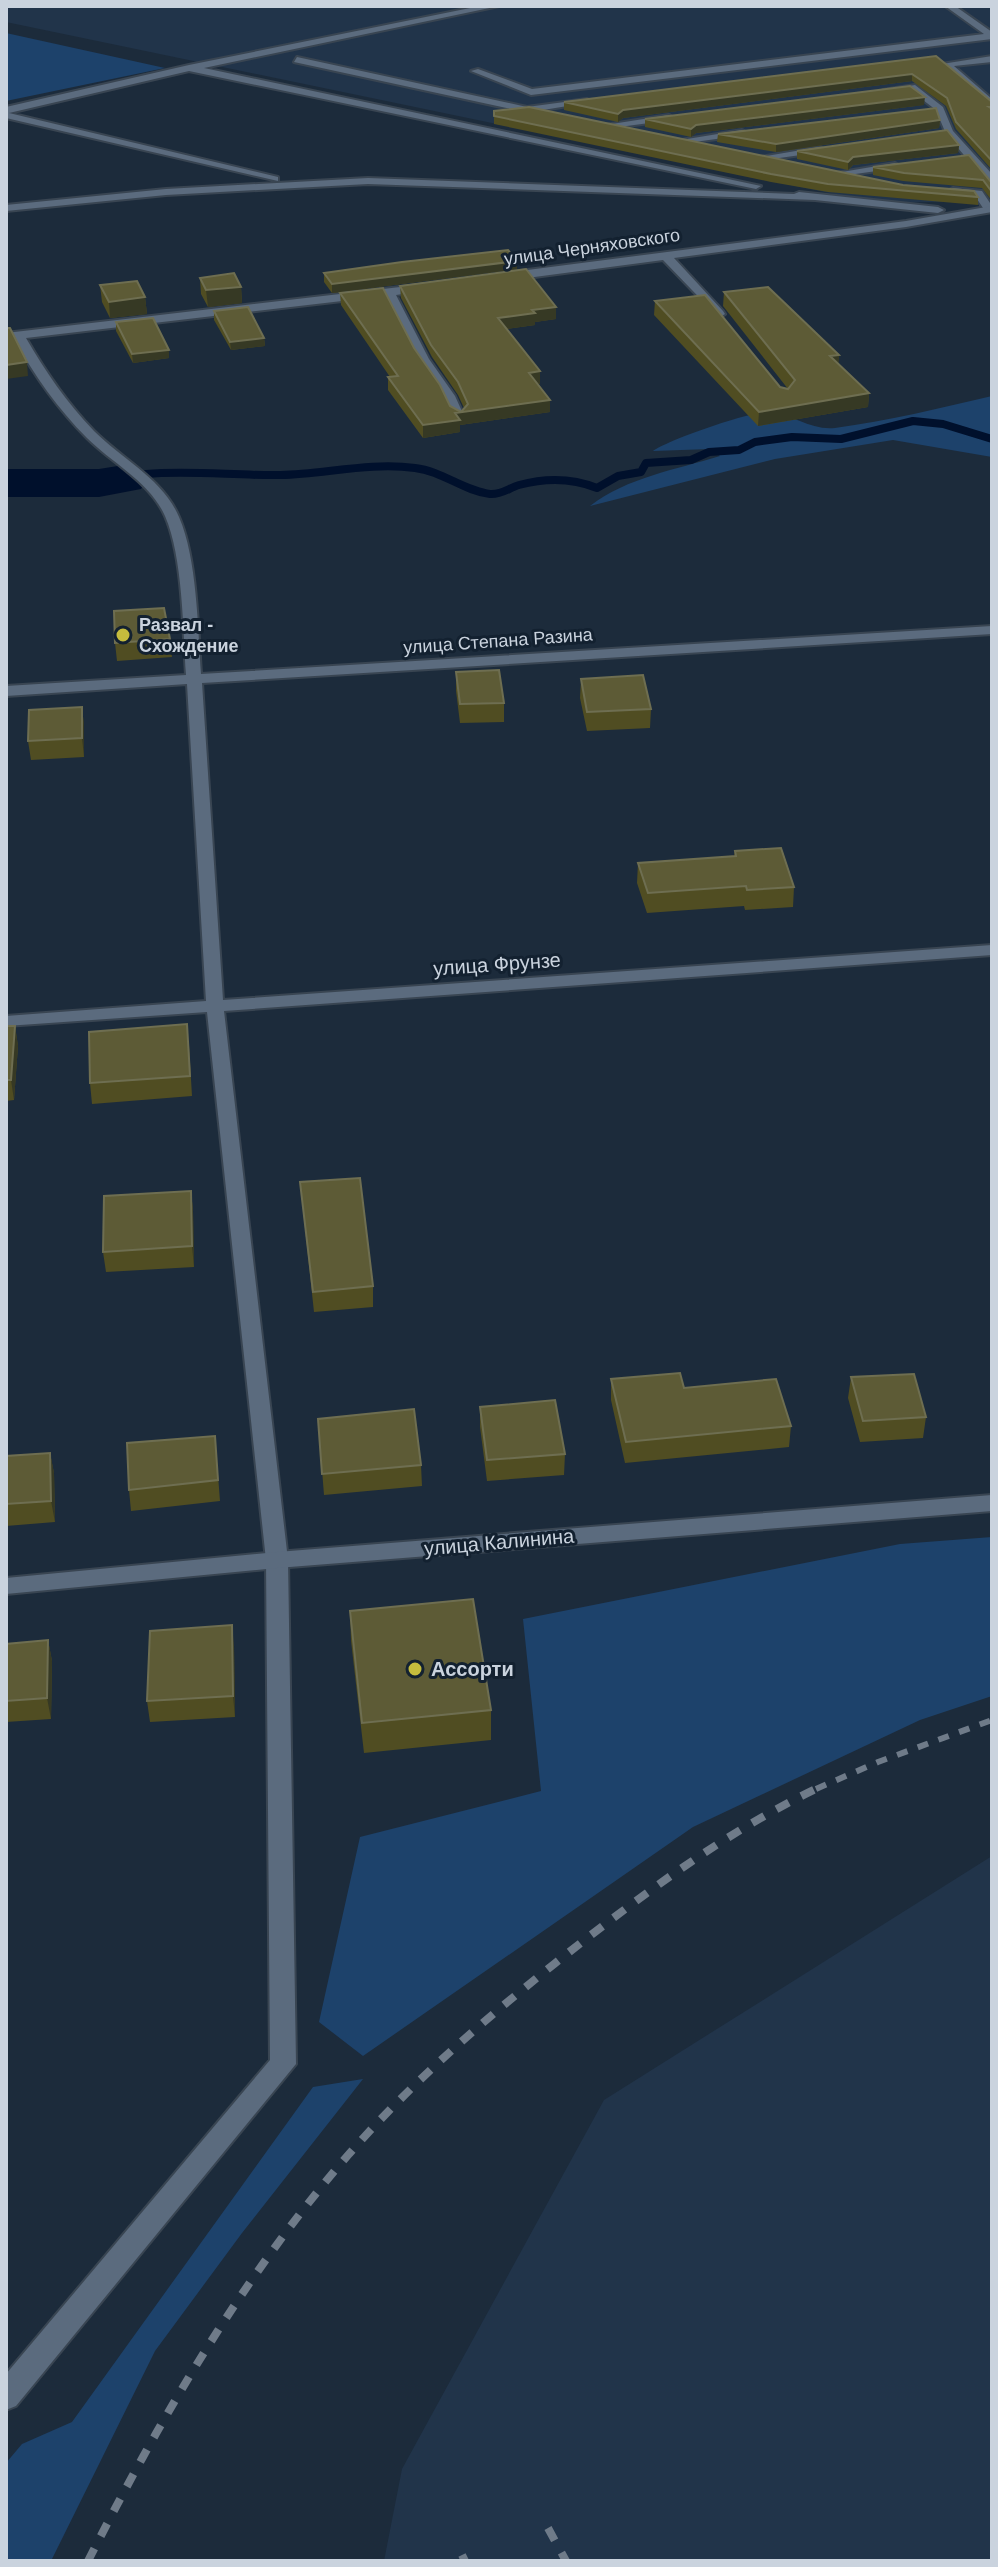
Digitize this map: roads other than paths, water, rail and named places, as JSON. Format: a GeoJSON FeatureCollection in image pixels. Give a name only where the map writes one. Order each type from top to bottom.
{"type":"FeatureCollection","features":[{"type":"Feature","properties":{"kind":"street"},"geometry":{"type":"LineString","coordinates":[[6,113],[189,68],[494,6]]}},
{"type":"Feature","properties":{"kind":"street"},"geometry":{"type":"LineString","coordinates":[[189,68],[811,198]]}},
{"type":"Feature","properties":{"kind":"street"},"geometry":{"type":"LineString","coordinates":[[6,113],[297,185]]}},
{"type":"Feature","properties":{"kind":"street"},"geometry":{"type":"LineString","coordinates":[[6,208],[166,192],[368,181],[811,198],[962,213]]}},
{"type":"Feature","properties":{"kind":"street","name":"улица Черняховского"},"geometry":{"type":"LineString","coordinates":[[496,278],[906,224],[991,209]]}},
{"type":"Feature","properties":{"kind":"street"},"geometry":{"type":"LineString","coordinates":[[665,255],[730,328]]}},
{"type":"Feature","properties":{"kind":"street"},"geometry":{"type":"LineString","coordinates":[[12,336],[435,287]]}},
{"type":"Feature","properties":{"kind":"street"},"geometry":{"type":"LineString","coordinates":[[389,293],[423,359],[449,396],[459,418]]}},
{"type":"Feature","properties":{"kind":"street"},"geometry":{"type":"LineString","coordinates":[[6,2396],[283,2064],[277,1560],[215,1006],[190,620],[172,517],[156,494],[80,423],[12,336]]}},
{"type":"Feature","properties":{"kind":"street","name":"улица Степана Разина"},"geometry":{"type":"LineString","coordinates":[[6,691],[992,630]]}},
{"type":"Feature","properties":{"kind":"street","name":"улица Фрунзе"},"geometry":{"type":"LineString","coordinates":[[6,1021],[992,950]]}},
{"type":"Feature","properties":{"kind":"street","name":"улица Калинина"},"geometry":{"type":"LineString","coordinates":[[6,1586],[277,1560],[992,1503]]}},
{"type":"Feature","properties":{"kind":"lane"},"geometry":{"type":"LineString","coordinates":[[949,6],[992,36]]}},
{"type":"Feature","properties":{"kind":"lane"},"geometry":{"type":"LineString","coordinates":[[475,71],[531,92],[992,36]]}},
{"type":"Feature","properties":{"kind":"lane"},"geometry":{"type":"LineString","coordinates":[[992,59],[946,64],[992,104]]}},
{"type":"Feature","properties":{"kind":"lane"},"geometry":{"type":"LineString","coordinates":[[297,60],[565,117]]}},
{"type":"Feature","properties":{"kind":"lane"},"geometry":{"type":"LineString","coordinates":[[881,91],[912,87],[940,109],[949,132],[988,175],[992,186],[978,193],[942,190]]}},
{"type":"Feature","properties":{"kind":"lane"},"geometry":{"type":"LineString","coordinates":[[526,109],[606,100]]}},
{"type":"Feature","properties":{"kind":"lane"},"geometry":{"type":"LineString","coordinates":[[925,111],[940,109]]}},
{"type":"Feature","properties":{"kind":"lane"},"geometry":{"type":"LineString","coordinates":[[604,126],[681,116]]}},
{"type":"Feature","properties":{"kind":"lane"},"geometry":{"type":"LineString","coordinates":[[591,123],[650,135]]}},
{"type":"Feature","properties":{"kind":"lane"},"geometry":{"type":"LineString","coordinates":[[680,141],[756,132]]}},
{"type":"Feature","properties":{"kind":"lane"},"geometry":{"type":"LineString","coordinates":[[933,134],[949,132]]}},
{"type":"Feature","properties":{"kind":"lane"},"geometry":{"type":"LineString","coordinates":[[665,138],[716,148]]}},
{"type":"Feature","properties":{"kind":"lane"},"geometry":{"type":"LineString","coordinates":[[765,157],[826,149]]}},
{"type":"Feature","properties":{"kind":"lane"},"geometry":{"type":"LineString","coordinates":[[753,155],[795,163]]}},
{"type":"Feature","properties":{"kind":"lane"},"geometry":{"type":"LineString","coordinates":[[955,159],[970,157]]}},
{"type":"Feature","properties":{"kind":"lane"},"geometry":{"type":"LineString","coordinates":[[841,173],[912,164]]}},
{"type":"Feature","properties":{"kind":"lane"},"geometry":{"type":"LineString","coordinates":[[825,170],[878,181]]}},
{"type":"Feature","properties":{"kind":"lane"},"geometry":{"type":"LineString","coordinates":[[978,193],[991,209]]}},
{"type":"Feature","properties":{"kind":"waterway"},"geometry":{"type":"LineString","coordinates":[[146,474],[281,475],[398,467],[425,470],[471,489],[494,494],[519,485],[549,480],[578,482],[597,488],[618,476],[641,472],[646,463],[691,460],[709,452],[739,450],[755,442],[792,437],[841,439],[913,421],[943,424],[992,439]]}},
{"type":"Feature","properties":{"kind":"waterway"},"geometry":{"type":"LineString","coordinates":[[6,483],[99,483],[124,479]]}},
{"type":"Feature","properties":{"kind":"railway"},"geometry":{"type":"LineString","coordinates":[[816,1789],[878,1762],[992,1720]]}},
{"type":"Feature","properties":{"kind":"railway"},"geometry":{"type":"LineString","coordinates":[[816,1789],[820,1787]]}},
{"type":"Feature","properties":{"kind":"railway"},"geometry":{"type":"LineString","coordinates":[[88,2561],[175,2401],[239,2298],[310,2201],[375,2125],[431,2069],[490,2017],[610,1920],[726,1839],[816,1789]]}},
{"type":"Feature","properties":{"kind":"railway"},"geometry":{"type":"LineString","coordinates":[[548,2528],[566,2561]]}},
{"type":"Feature","properties":{"kind":"railway"},"geometry":{"type":"LineString","coordinates":[[462,2555],[465,2561]]}},
{"type":"Feature","properties":{"kind":"place","name":"Развал - Схождение"},"geometry":{"type":"Point","coordinates":[123,635]}},
{"type":"Feature","properties":{"kind":"place","name":"Ассорти"},"geometry":{"type":"Point","coordinates":[415,1669]}}]}
